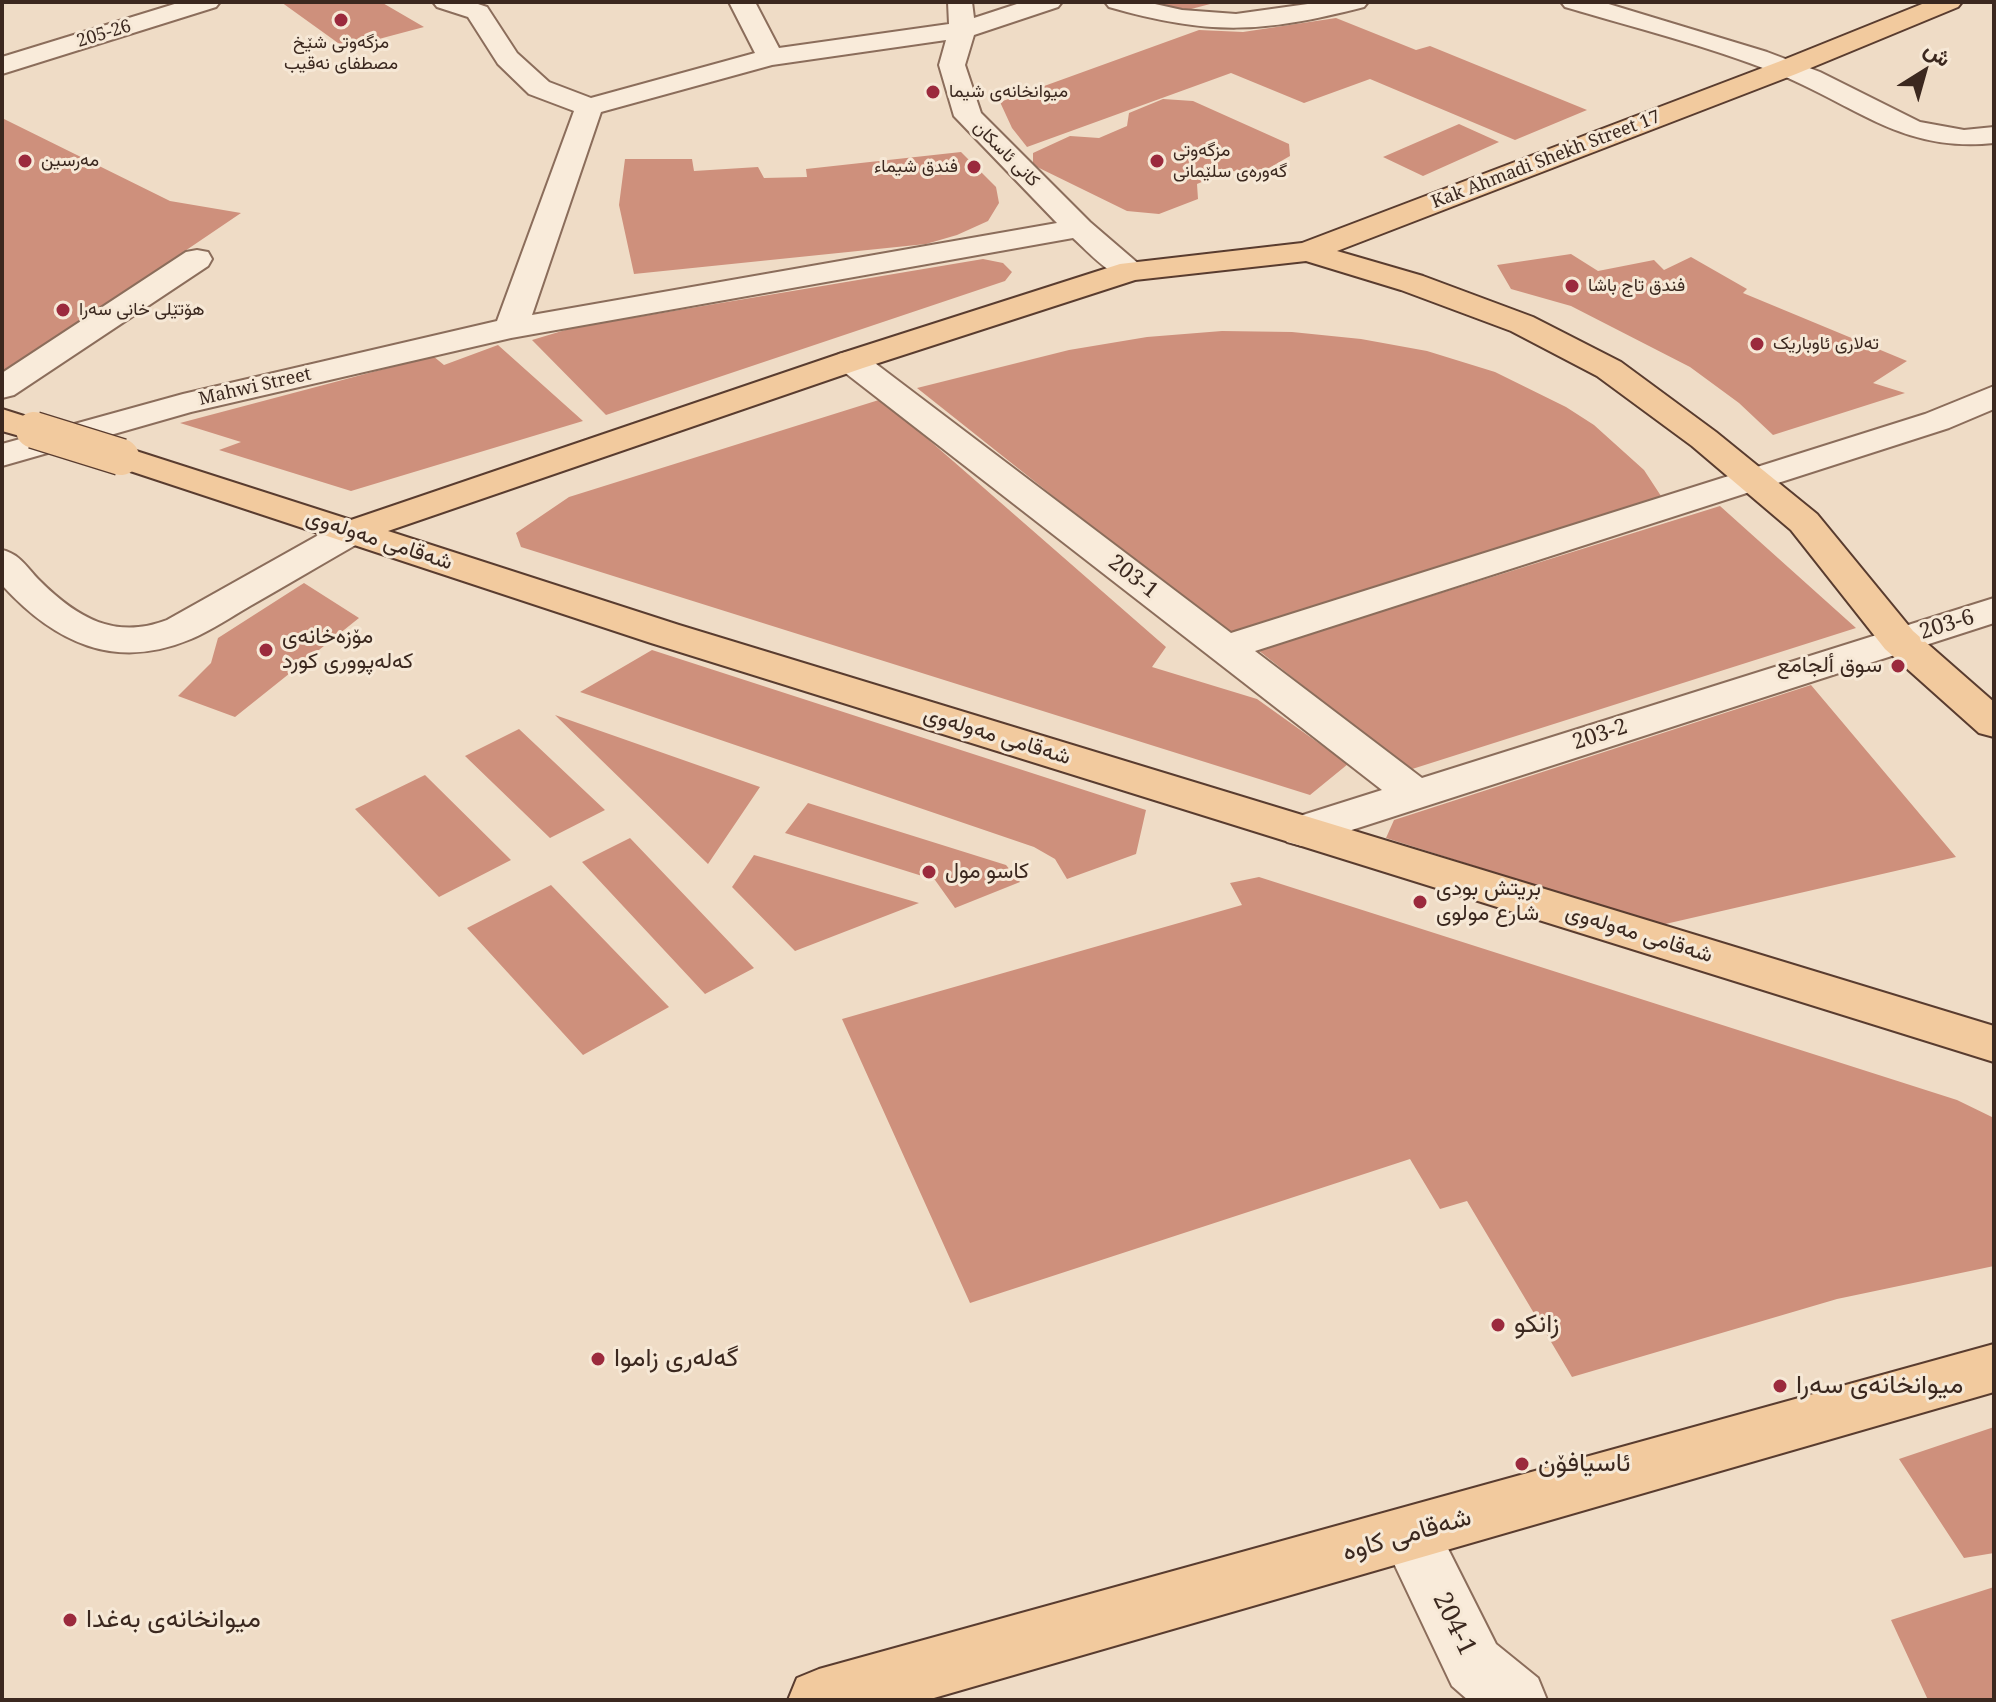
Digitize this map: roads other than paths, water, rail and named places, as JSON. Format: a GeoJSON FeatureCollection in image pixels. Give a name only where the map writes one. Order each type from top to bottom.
{"type":"FeatureCollection","features":[{"type":"Feature","properties":{"kind":"main road","name":"Kak Ahmadi Shekh Street 17"},"geometry":{"type":"LineString","coordinates":[[353,531],[851,361],[1131,271],[1307,252],[1787,68],[1949,2]]}},
{"type":"Feature","properties":{"kind":"main road"},"geometry":{"type":"LineString","coordinates":[[1307,252],[1412,283],[1522,324],[1609,369],[1755,479],[1804,522],[1899,640],[1994,724]]}},
{"type":"Feature","properties":{"kind":"main road","name":"شەقامی مەولەوی"},"geometry":{"type":"LineString","coordinates":[[18,425],[665,634],[1994,1044]]}},
{"type":"Feature","properties":{"kind":"main road","name":"شەقامی کاوە"},"geometry":{"type":"LineString","coordinates":[[819,1700],[1994,1368]]}},
{"type":"Feature","properties":{"kind":"street","name":"205-26"},"geometry":{"type":"LineString","coordinates":[[2,66],[207,2]]}},
{"type":"Feature","properties":{"kind":"street"},"geometry":{"type":"LineString","coordinates":[[446,2],[489,9],[507,58],[539,88],[589,107],[770,57],[961,16],[1049,2]]}},
{"type":"Feature","properties":{"kind":"street"},"geometry":{"type":"LineString","coordinates":[[742,2],[770,57]]}},
{"type":"Feature","properties":{"kind":"street"},"geometry":{"type":"LineString","coordinates":[[1118,2],[1167,18],[1229,24],[1279,21],[1355,2]]}},
{"type":"Feature","properties":{"kind":"street"},"geometry":{"type":"LineString","coordinates":[[1574,2],[1787,68],[1917,133],[1955,140],[1994,135]]}},
{"type":"Feature","properties":{"kind":"street","name":"کانی ئاسکان"},"geometry":{"type":"LineString","coordinates":[[961,16],[952,65],[968,116],[1079,228],[1131,271]]}},
{"type":"Feature","properties":{"kind":"street"},"geometry":{"type":"LineString","coordinates":[[511,328],[589,107]]}},
{"type":"Feature","properties":{"kind":"street","name":"Mahwi Street"},"geometry":{"type":"LineString","coordinates":[[2,455],[183,404],[511,328],[1079,228]]}},
{"type":"Feature","properties":{"kind":"street"},"geometry":{"type":"LineString","coordinates":[[2,388],[197,259]]}},
{"type":"Feature","properties":{"kind":"street","name":"203-1"},"geometry":{"type":"LineString","coordinates":[[851,361],[1415,794]]}},
{"type":"Feature","properties":{"kind":"street"},"geometry":{"type":"LineString","coordinates":[[1225,648],[1937,421],[1994,396]]}},
{"type":"Feature","properties":{"kind":"street"},"geometry":{"type":"LineString","coordinates":[[2,561],[38,603],[58,617],[108,639],[132,642],[181,629],[353,531]]}},
{"type":"Feature","properties":{"kind":"street","name":"203-6"},"geometry":{"type":"LineString","coordinates":[[1899,640],[1994,610]]}},
{"type":"Feature","properties":{"kind":"street","name":"203-2"},"geometry":{"type":"LineString","coordinates":[[1302,831],[1899,640]]}},
{"type":"Feature","properties":{"kind":"street","name":"204-1"},"geometry":{"type":"LineString","coordinates":[[1410,1534],[1474,1665],[1516,1700]]}},
{"type":"Feature","properties":{"kind":"place","name":"مزگە‌وتی شێخ مصطفای نە‌قیب"},"geometry":{"type":"Point","coordinates":[341,20]}},
{"type":"Feature","properties":{"kind":"place","name":"میوانخانەی شیما"},"geometry":{"type":"Point","coordinates":[933,92]}},
{"type":"Feature","properties":{"kind":"place","name":"مەرسین"},"geometry":{"type":"Point","coordinates":[25,161]}},
{"type":"Feature","properties":{"kind":"place","name":"مزگەوتی گەورەی سلێمانی"},"geometry":{"type":"Point","coordinates":[1157,161]}},
{"type":"Feature","properties":{"kind":"place","name":"فندق شيماء"},"geometry":{"type":"Point","coordinates":[974,167]}},
{"type":"Feature","properties":{"kind":"place","name":"فندق تاج باشا"},"geometry":{"type":"Point","coordinates":[1572,286]}},
{"type":"Feature","properties":{"kind":"place","name":"هۆتێلی خانی سەرا"},"geometry":{"type":"Point","coordinates":[63,310]}},
{"type":"Feature","properties":{"kind":"place","name":"تەلاری ئاوباریک"},"geometry":{"type":"Point","coordinates":[1757,344]}},
{"type":"Feature","properties":{"kind":"place","name":"مۆزەخانەی کەلەپووری کورد"},"geometry":{"type":"Point","coordinates":[266,650]}},
{"type":"Feature","properties":{"kind":"place","name":"سوق ألجامع"},"geometry":{"type":"Point","coordinates":[1898,666]}},
{"type":"Feature","properties":{"kind":"place","name":"كاسو مول"},"geometry":{"type":"Point","coordinates":[929,872]}},
{"type":"Feature","properties":{"kind":"place","name":"بريتش بودى شارع مولوى"},"geometry":{"type":"Point","coordinates":[1420,902]}},
{"type":"Feature","properties":{"kind":"place","name":"زانكو"},"geometry":{"type":"Point","coordinates":[1498,1325]}},
{"type":"Feature","properties":{"kind":"place","name":"گەلەری زاموا"},"geometry":{"type":"Point","coordinates":[598,1359]}},
{"type":"Feature","properties":{"kind":"place","name":"میوانخانەی سەرا"},"geometry":{"type":"Point","coordinates":[1780,1386]}},
{"type":"Feature","properties":{"kind":"place","name":"ئاسیافۆن"},"geometry":{"type":"Point","coordinates":[1522,1464]}},
{"type":"Feature","properties":{"kind":"place","name":"میوانخانەی بەغدا"},"geometry":{"type":"Point","coordinates":[70,1620]}}]}
